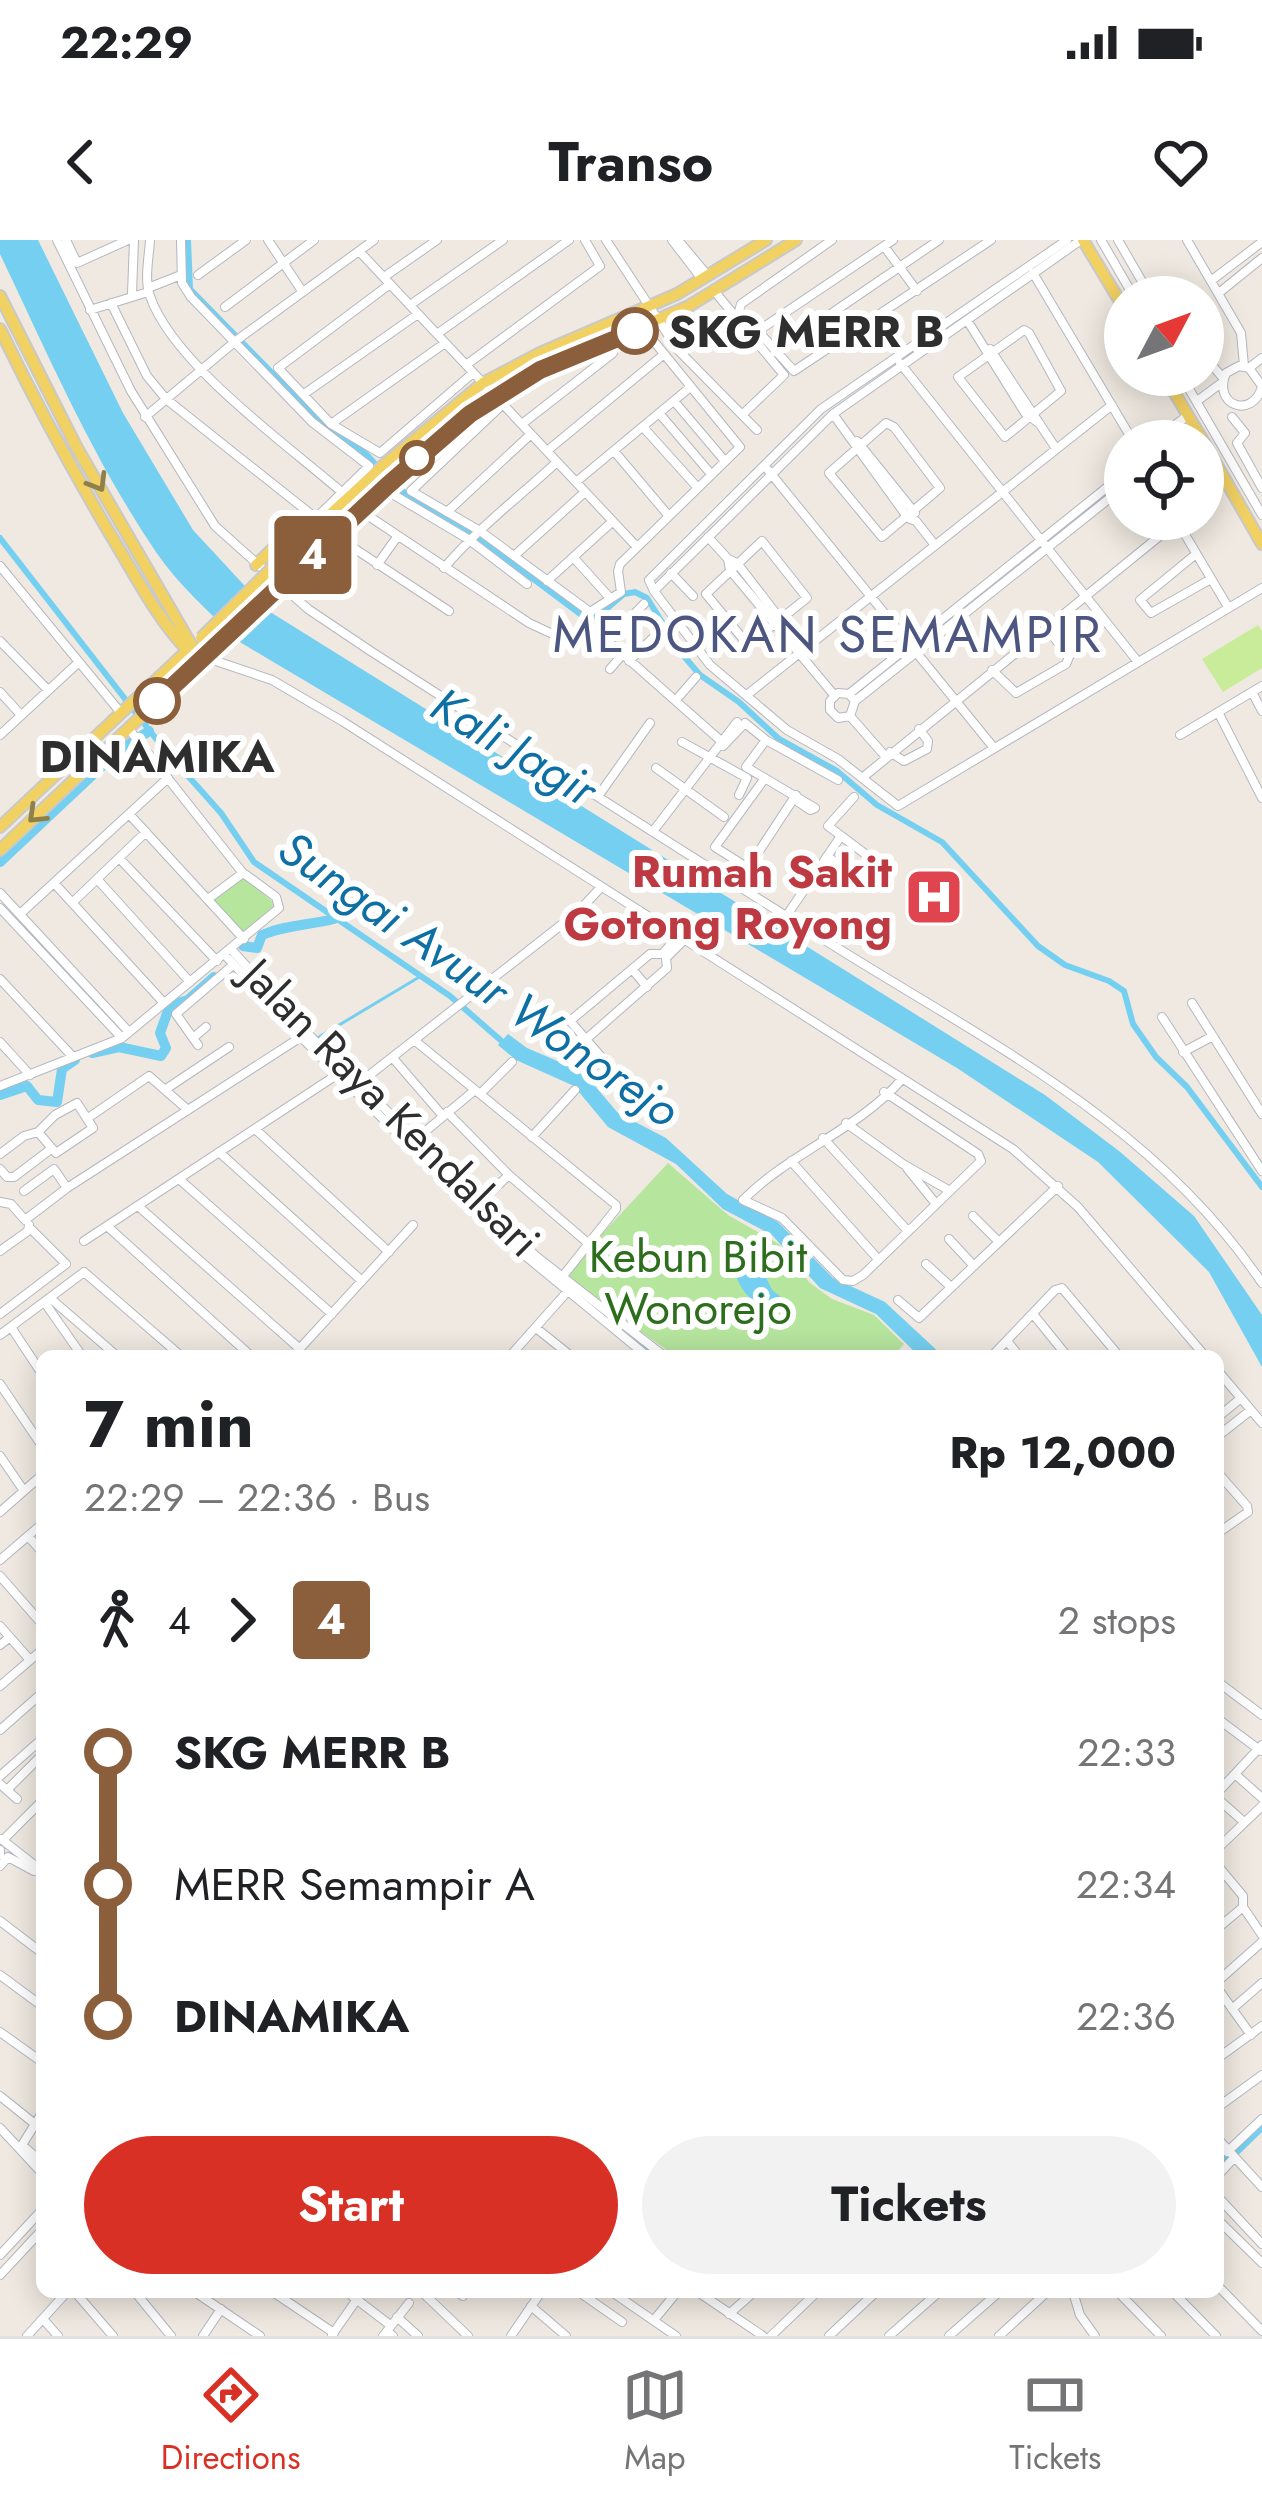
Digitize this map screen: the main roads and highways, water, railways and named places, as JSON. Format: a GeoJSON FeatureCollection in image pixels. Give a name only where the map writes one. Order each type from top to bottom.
{"type":"FeatureCollection","features":[{"type":"Feature","properties":{"kind":"main road"},"geometry":{"type":"LineString","coordinates":[[0,827],[381,463],[483,383],[706,279],[766,240]]}},
{"type":"Feature","properties":{"kind":"main road"},"geometry":{"type":"LineString","coordinates":[[0,850],[132,731],[145,712],[290,576],[392,485],[499,400],[540,370],[715,292],[796,240]]}},
{"type":"Feature","properties":{"kind":"main road"},"geometry":{"type":"LineString","coordinates":[[1082,240],[1113,276]]}},
{"type":"Feature","properties":{"kind":"main road"},"geometry":{"type":"LineString","coordinates":[[0,296],[50,398],[193,645]]}},
{"type":"Feature","properties":{"kind":"main road"},"geometry":{"type":"LineString","coordinates":[[0,328],[37,405],[162,621],[205,656]]}},
{"type":"Feature","properties":{"kind":"main road"},"geometry":{"type":"LineString","coordinates":[[37,405],[50,398]]}},
{"type":"Feature","properties":{"kind":"main road"},"geometry":{"type":"LineString","coordinates":[[1224,472],[1258,518],[1262,544]]}},
{"type":"Feature","properties":{"kind":"main road"},"geometry":{"type":"LineString","coordinates":[[278,563],[292,530],[254,563],[287,523],[318,522]]}},
{"type":"Feature","properties":{"kind":"water","name":"Kali Jagir"},"geometry":{"type":"Polygon","coordinates":[[[0,240],[38,240],[123,413],[193,530],[267,610],[1045,1095],[1119,1151],[1194,1216],[1262,1315],[1262,1367],[1209,1272],[1098,1162],[957,1068],[238,641],[174,576],[133,517],[54,368],[0,254],[0,240]]]}},
{"type":"Feature","properties":{"kind":"water","name":"Sungai Avuur Wonorejo"},"geometry":{"type":"Polygon","coordinates":[[[508,1034],[527,1048],[583,1072],[618,1113],[666,1138],[727,1194],[778,1222],[833,1278],[885,1302],[937,1350],[913,1350],[876,1314],[820,1288],[772,1235],[723,1209],[676,1164],[608,1127],[574,1086],[516,1060],[498,1045],[508,1034]]]}},
{"type":"Feature","properties":{"kind":"water"},"geometry":{"type":"Polygon","coordinates":[[[748,1250],[755,1254],[772,1290],[790,1304],[785,1311],[756,1303],[742,1289],[732,1260],[733,1255],[748,1250]]]}},
{"type":"Feature","properties":{"kind":"waterway"},"geometry":{"type":"LineString","coordinates":[[188,240],[190,289],[317,419],[367,455],[397,488],[468,530],[583,616],[598,616],[624,594],[635,592],[647,598],[700,675],[779,739],[837,771],[877,805],[942,842],[1038,946],[1065,965],[1124,991],[1133,1024],[1156,1057],[1187,1087],[1262,1187]]}},
{"type":"Feature","properties":{"kind":"waterway","name":"Sungai Avuur Wonorejo"},"geometry":{"type":"LineString","coordinates":[[0,538],[164,749],[221,813],[254,862],[450,996],[505,1044]]}},
{"type":"Feature","properties":{"kind":"waterway"},"geometry":{"type":"LineString","coordinates":[[0,862],[116,753],[149,731]]}},
{"type":"Feature","properties":{"kind":"waterway"},"geometry":{"type":"LineString","coordinates":[[243,946],[257,948],[262,935],[334,919]]}},
{"type":"Feature","properties":{"kind":"waterway"},"geometry":{"type":"LineString","coordinates":[[314,1040],[421,976]]}},
{"type":"Feature","properties":{"kind":"waterway"},"geometry":{"type":"LineString","coordinates":[[92,1053],[119,1047],[161,1056],[166,1048],[160,1033],[170,1005],[188,1000],[214,977]]}},
{"type":"Feature","properties":{"kind":"waterway"},"geometry":{"type":"LineString","coordinates":[[0,1095],[27,1086],[38,1100],[57,1102],[62,1069],[75,1060]]}},
{"type":"Feature","properties":{"kind":"waterway"},"geometry":{"type":"LineString","coordinates":[[333,1064],[408,1137]]}},
{"type":"Feature","properties":{"kind":"waterway"},"geometry":{"type":"LineString","coordinates":[[625,1331],[649,1350]]}},
{"type":"Feature","properties":{"kind":"waterway"},"geometry":{"type":"LineString","coordinates":[[1224,2162],[1262,2125]]}},
{"type":"Feature","properties":{"kind":"place","name":"SKG MERR B"},"geometry":{"type":"Point","coordinates":[635,331]}},
{"type":"Feature","properties":{"kind":"place","name":"DINAMIKA"},"geometry":{"type":"Point","coordinates":[157,701]}},
{"type":"Feature","properties":{"kind":"place","name":"Rumah Sakit Gotong Royong"},"geometry":{"type":"Point","coordinates":[934,897]}},
{"type":"Feature","properties":{"kind":"district","name":"MEDOKAN SEMAMPIR"},"geometry":{"type":"Point","coordinates":[828,634]}},
{"type":"Feature","properties":{"kind":"park label","name":"Kebun Bibit Wonorejo"},"geometry":{"type":"Point","coordinates":[698,1282]}}]}
